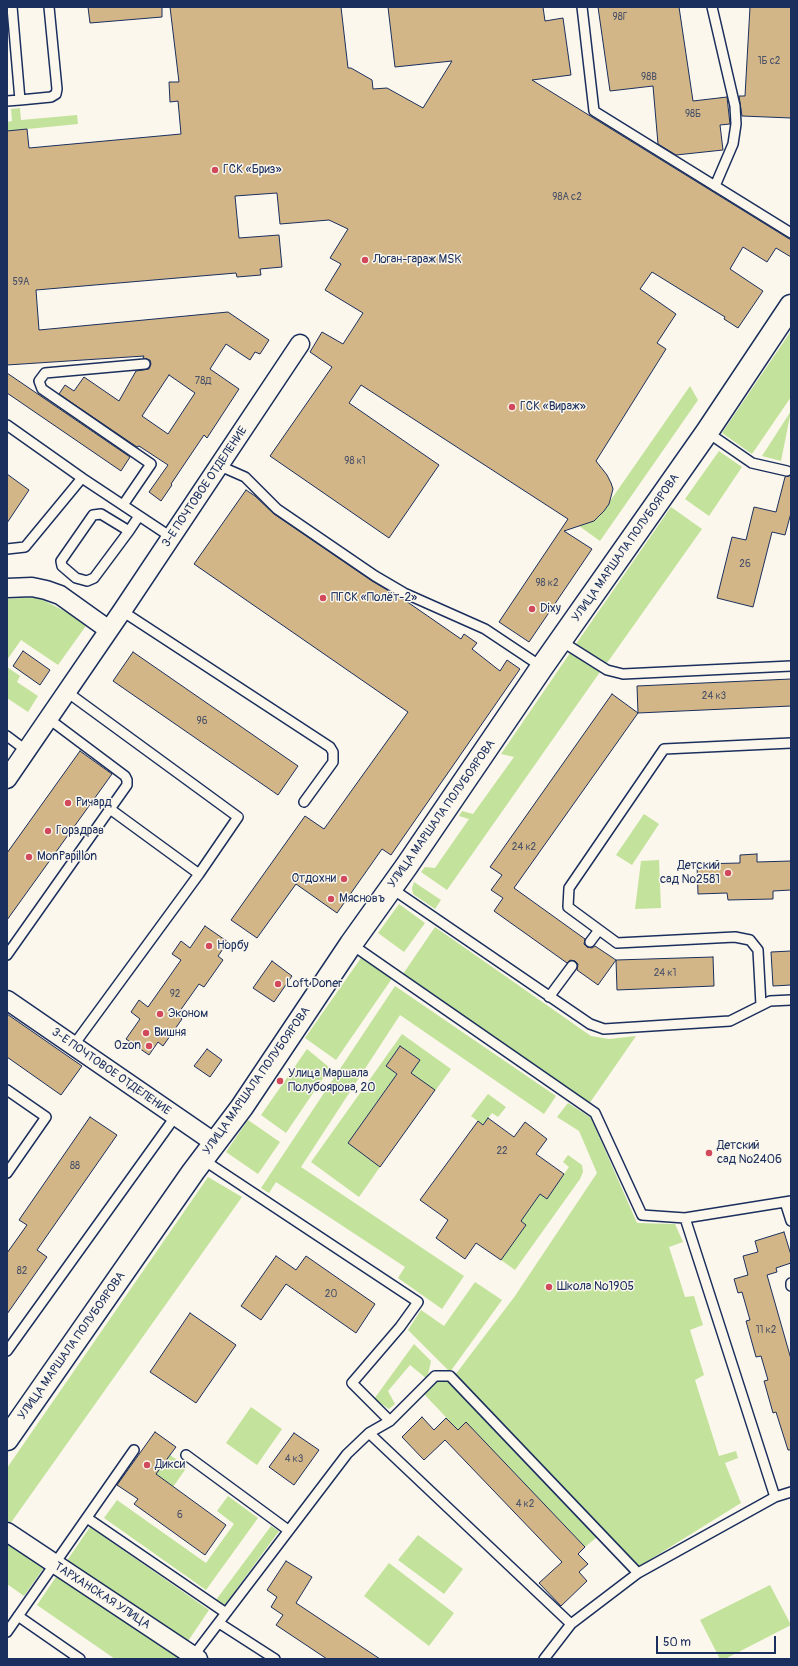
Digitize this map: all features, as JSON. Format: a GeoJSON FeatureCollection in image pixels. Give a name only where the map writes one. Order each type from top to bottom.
{"type":"FeatureCollection","features":[{"type":"Feature","properties":{"kind":"street","name":"УЛИЦА МАРШАЛА ПОЛУБОЯРОВА"},"geometry":{"type":"LineString","coordinates":[[7,1439],[209,1151],[242,1107],[351,944],[542,667],[707,432],[791,306]]}},
{"type":"Feature","properties":{"kind":"street","name":"3-Е ПОЧТОВОЕ ОТДЕЛЕНИЕ"},"geometry":{"type":"LineString","coordinates":[[7,779],[220,466],[300,344]]}},
{"type":"Feature","properties":{"kind":"street"},"geometry":{"type":"LineString","coordinates":[[7,588],[32,587],[60,595],[109,630]]}},
{"type":"Feature","properties":{"kind":"street","name":"3-Е ПОЧТОВОЕ ОТДЕЛЕНИЕ"},"geometry":{"type":"LineString","coordinates":[[7,1000],[175,1117],[209,1151]]}},
{"type":"Feature","properties":{"kind":"street","name":"ТАРХАНСКАЯ УЛИЦА"},"geometry":{"type":"LineString","coordinates":[[7,1532],[194,1658]]}},
{"type":"Feature","properties":{"kind":"lane"},"geometry":{"type":"LineString","coordinates":[[12,7],[20,100]]}},
{"type":"Feature","properties":{"kind":"lane"},"geometry":{"type":"LineString","coordinates":[[7,101],[52,97],[56,94],[57,89],[49,7]]}},
{"type":"Feature","properties":{"kind":"lane"},"geometry":{"type":"LineString","coordinates":[[582,7],[594,111],[791,233]]}},
{"type":"Feature","properties":{"kind":"lane"},"geometry":{"type":"LineString","coordinates":[[712,7],[735,106],[736,124],[732,144],[715,186]]}},
{"type":"Feature","properties":{"kind":"lane"},"geometry":{"type":"LineString","coordinates":[[123,505],[151,464],[42,389],[39,381],[45,373],[145,364]]}},
{"type":"Feature","properties":{"kind":"lane"},"geometry":{"type":"LineString","coordinates":[[7,425],[82,478],[171,537]]}},
{"type":"Feature","properties":{"kind":"lane"},"geometry":{"type":"LineString","coordinates":[[707,432],[752,463],[787,472]]}},
{"type":"Feature","properties":{"kind":"lane"},"geometry":{"type":"LineString","coordinates":[[220,466],[246,477],[277,509],[375,576],[404,593],[485,629],[542,667]]}},
{"type":"Feature","properties":{"kind":"lane"},"geometry":{"type":"LineString","coordinates":[[7,549],[25,547],[82,478]]}},
{"type":"Feature","properties":{"kind":"lane"},"geometry":{"type":"LineString","coordinates":[[129,531],[101,514],[93,515],[61,561],[62,566],[76,578],[87,581],[94,578],[129,531],[140,516]]}},
{"type":"Feature","properties":{"kind":"lane"},"geometry":{"type":"LineString","coordinates":[[122,611],[330,747],[333,752],[333,762],[304,802]]}},
{"type":"Feature","properties":{"kind":"lane"},"geometry":{"type":"LineString","coordinates":[[561,641],[607,670],[623,674],[791,666]]}},
{"type":"Feature","properties":{"kind":"lane"},"geometry":{"type":"LineString","coordinates":[[67,692],[238,817],[199,874],[73,1046]]}},
{"type":"Feature","properties":{"kind":"lane"},"geometry":{"type":"LineString","coordinates":[[7,955],[127,785],[125,776],[49,719]]}},
{"type":"Feature","properties":{"kind":"lane"},"geometry":{"type":"LineString","coordinates":[[7,736],[27,751]]}},
{"type":"Feature","properties":{"kind":"lane"},"geometry":{"type":"LineString","coordinates":[[761,1005],[758,950],[750,940],[736,937],[617,942],[568,907],[569,888],[664,749],[791,743]]}},
{"type":"Feature","properties":{"kind":"lane"},"geometry":{"type":"LineString","coordinates":[[110,809],[199,874]]}},
{"type":"Feature","properties":{"kind":"lane"},"geometry":{"type":"LineString","coordinates":[[391,888],[590,1024],[604,1029],[730,1021],[770,1001],[791,1000]]}},
{"type":"Feature","properties":{"kind":"lane"},"geometry":{"type":"LineString","coordinates":[[590,942],[599,930]]}},
{"type":"Feature","properties":{"kind":"lane"},"geometry":{"type":"LineString","coordinates":[[351,944],[595,1113],[642,1215],[685,1218],[788,1201],[791,1221]]}},
{"type":"Feature","properties":{"kind":"lane"},"geometry":{"type":"LineString","coordinates":[[550,997],[572,966]]}},
{"type":"Feature","properties":{"kind":"lane"},"geometry":{"type":"LineString","coordinates":[[7,1090],[46,1117],[7,1173]]}},
{"type":"Feature","properties":{"kind":"lane"},"geometry":{"type":"LineString","coordinates":[[7,1351],[175,1117]]}},
{"type":"Feature","properties":{"kind":"lane"},"geometry":{"type":"LineString","coordinates":[[209,1151],[418,1302],[400,1327],[352,1382],[390,1421]]}},
{"type":"Feature","properties":{"kind":"lane"},"geometry":{"type":"LineString","coordinates":[[685,1218],[774,1497]]}},
{"type":"Feature","properties":{"kind":"lane"},"geometry":{"type":"LineString","coordinates":[[194,1658],[288,1530],[348,1454],[369,1433],[390,1421],[435,1376],[450,1376],[638,1572]]}},
{"type":"Feature","properties":{"kind":"lane"},"geometry":{"type":"LineString","coordinates":[[369,1433],[571,1624]]}},
{"type":"Feature","properties":{"kind":"lane"},"geometry":{"type":"LineString","coordinates":[[7,1632],[134,1450]]}},
{"type":"Feature","properties":{"kind":"lane"},"geometry":{"type":"LineString","coordinates":[[186,1455],[288,1530]]}},
{"type":"Feature","properties":{"kind":"lane"},"geometry":{"type":"LineString","coordinates":[[544,1659],[571,1624],[638,1572],[774,1497],[791,1492]]}},
{"type":"Feature","properties":{"kind":"lane"},"geometry":{"type":"LineString","coordinates":[[87,1518],[226,1613]]}},
{"type":"Feature","properties":{"kind":"lane"},"geometry":{"type":"LineString","coordinates":[[18,1616],[80,1659]]}},
{"type":"Feature","properties":{"kind":"lane"},"geometry":{"type":"LineString","coordinates":[[219,1623],[275,1659]]}},
{"type":"Feature","properties":{"kind":"green space"},"geometry":{"type":"Polygon","coordinates":[[[20,108],[21,120],[77,115],[78,124],[7,131],[7,122],[12,121],[11,109],[20,108]]]}},
{"type":"Feature","properties":{"kind":"green space"},"geometry":{"type":"Polygon","coordinates":[[[791,331],[791,397],[752,454],[722,433],[791,331]]]}},
{"type":"Feature","properties":{"kind":"green space"},"geometry":{"type":"Polygon","coordinates":[[[690,386],[698,400],[600,541],[568,518],[594,521],[599,517],[690,386]]]}},
{"type":"Feature","properties":{"kind":"green space"},"geometry":{"type":"Polygon","coordinates":[[[791,411],[781,461],[762,456],[791,411]]]}},
{"type":"Feature","properties":{"kind":"green space"},"geometry":{"type":"Polygon","coordinates":[[[719,451],[742,467],[709,516],[685,499],[719,451]]]}},
{"type":"Feature","properties":{"kind":"green space"},"geometry":{"type":"Polygon","coordinates":[[[671,507],[702,529],[607,663],[576,644],[671,507]]]}},
{"type":"Feature","properties":{"kind":"green space"},"geometry":{"type":"Polygon","coordinates":[[[37,597],[88,623],[58,665],[21,640],[7,660],[7,599],[37,597]]]}},
{"type":"Feature","properties":{"kind":"green space"},"geometry":{"type":"Polygon","coordinates":[[[570,653],[600,672],[447,890],[421,872],[425,867],[435,868],[469,819],[459,816],[462,811],[473,814],[514,757],[501,754],[570,653]]]}},
{"type":"Feature","properties":{"kind":"green space"},"geometry":{"type":"Polygon","coordinates":[[[7,667],[20,676],[17,682],[38,696],[28,712],[7,698],[7,667]]]}},
{"type":"Feature","properties":{"kind":"green space"},"geometry":{"type":"Polygon","coordinates":[[[644,814],[659,824],[632,865],[616,855],[644,814]]]}},
{"type":"Feature","properties":{"kind":"green space"},"geometry":{"type":"Polygon","coordinates":[[[659,860],[661,908],[635,909],[641,861],[659,860]]]}},
{"type":"Feature","properties":{"kind":"green space"},"geometry":{"type":"Polygon","coordinates":[[[414,882],[441,900],[435,909],[413,894],[412,888],[414,882]]]}},
{"type":"Feature","properties":{"kind":"green space"},"geometry":{"type":"Polygon","coordinates":[[[399,904],[425,923],[404,952],[378,933],[399,904]]]}},
{"type":"Feature","properties":{"kind":"green space"},"geometry":{"type":"Polygon","coordinates":[[[435,927],[591,1036],[609,1039],[636,1036],[589,1104],[403,974],[435,927]]]}},
{"type":"Feature","properties":{"kind":"green space"},"geometry":{"type":"Polygon","coordinates":[[[363,955],[393,977],[336,1060],[305,1038],[363,955]]]}},
{"type":"Feature","properties":{"kind":"green space"},"geometry":{"type":"Polygon","coordinates":[[[395,986],[556,1096],[544,1114],[400,1015],[301,1167],[464,1276],[442,1309],[398,1278],[405,1267],[276,1182],[269,1193],[261,1188],[395,986]]]}},
{"type":"Feature","properties":{"kind":"green space"},"geometry":{"type":"Polygon","coordinates":[[[402,1034],[451,1069],[435,1091],[411,1073],[420,1060],[400,1046],[386,1066],[397,1074],[348,1143],[380,1167],[359,1197],[311,1162],[402,1034]]]}},
{"type":"Feature","properties":{"kind":"green space"},"geometry":{"type":"Polygon","coordinates":[[[307,1049],[330,1068],[286,1133],[261,1115],[307,1049]]]}},
{"type":"Feature","properties":{"kind":"green space"},"geometry":{"type":"Polygon","coordinates":[[[488,1094],[506,1107],[498,1117],[492,1113],[483,1125],[471,1116],[488,1094]]]}},
{"type":"Feature","properties":{"kind":"green space"},"geometry":{"type":"Polygon","coordinates":[[[568,1103],[591,1118],[637,1223],[675,1224],[683,1242],[669,1247],[685,1297],[694,1296],[703,1325],[690,1330],[704,1375],[695,1380],[719,1456],[736,1451],[738,1458],[725,1463],[741,1503],[638,1567],[455,1375],[515,1296],[597,1173],[579,1131],[557,1117],[568,1103]]]}},
{"type":"Feature","properties":{"kind":"green space"},"geometry":{"type":"Polygon","coordinates":[[[248,1120],[280,1142],[258,1174],[226,1152],[248,1120]]]}},
{"type":"Feature","properties":{"kind":"green space"},"geometry":{"type":"Polygon","coordinates":[[[568,1155],[582,1165],[583,1172],[580,1179],[515,1270],[501,1260],[526,1225],[521,1221],[540,1194],[547,1198],[569,1167],[563,1162],[568,1155]]]}},
{"type":"Feature","properties":{"kind":"green space"},"geometry":{"type":"Polygon","coordinates":[[[208,1177],[242,1197],[10,1524],[7,1522],[7,1468],[208,1177]]]}},
{"type":"Feature","properties":{"kind":"green space"},"geometry":{"type":"Polygon","coordinates":[[[475,1282],[502,1300],[450,1372],[408,1330],[421,1310],[444,1326],[475,1282]]]}},
{"type":"Feature","properties":{"kind":"green space"},"geometry":{"type":"Polygon","coordinates":[[[414,1344],[431,1361],[427,1379],[410,1365],[388,1391],[395,1404],[389,1409],[374,1399],[414,1344]]]}},
{"type":"Feature","properties":{"kind":"green space"},"geometry":{"type":"Polygon","coordinates":[[[438,1381],[451,1383],[597,1537],[585,1547],[466,1423],[458,1430],[424,1394],[438,1381]]]}},
{"type":"Feature","properties":{"kind":"green space"},"geometry":{"type":"Polygon","coordinates":[[[251,1407],[282,1429],[257,1465],[226,1443],[251,1407]]]}},
{"type":"Feature","properties":{"kind":"green space"},"geometry":{"type":"Polygon","coordinates":[[[170,1455],[187,1467],[173,1487],[156,1474],[170,1455]]]}},
{"type":"Feature","properties":{"kind":"green space"},"geometry":{"type":"Polygon","coordinates":[[[228,1496],[258,1518],[206,1590],[104,1518],[117,1500],[206,1563],[234,1524],[217,1511],[228,1496]]]}},
{"type":"Feature","properties":{"kind":"green space"},"geometry":{"type":"Polygon","coordinates":[[[271,1526],[279,1531],[224,1606],[216,1600],[271,1526]]]}},
{"type":"Feature","properties":{"kind":"green space"},"geometry":{"type":"Polygon","coordinates":[[[90,1527],[209,1610],[186,1644],[66,1562],[90,1527]]]}},
{"type":"Feature","properties":{"kind":"green space"},"geometry":{"type":"Polygon","coordinates":[[[418,1535],[463,1569],[444,1594],[398,1560],[418,1535]]]}},
{"type":"Feature","properties":{"kind":"green space"},"geometry":{"type":"Polygon","coordinates":[[[7,1543],[45,1566],[24,1596],[7,1584],[7,1543]]]}},
{"type":"Feature","properties":{"kind":"green space"},"geometry":{"type":"Polygon","coordinates":[[[389,1563],[454,1613],[429,1646],[364,1596],[389,1563]]]}},
{"type":"Feature","properties":{"kind":"green space"},"geometry":{"type":"Polygon","coordinates":[[[58,1574],[180,1659],[115,1659],[37,1605],[58,1574]]]}},
{"type":"Feature","properties":{"kind":"green space"},"geometry":{"type":"Polygon","coordinates":[[[770,1585],[791,1625],[725,1659],[720,1659],[700,1620],[770,1585]]]}},
{"type":"Feature","properties":{"kind":"building"},"geometry":{"type":"Polygon","coordinates":[[[88,7],[162,7],[162,17],[90,23],[88,7]]]}},
{"type":"Feature","properties":{"kind":"building"},"geometry":{"type":"Polygon","coordinates":[[[170,7],[341,7],[348,68],[351,68],[372,80],[373,89],[387,88],[423,108],[452,61],[395,67],[388,7],[543,7],[545,21],[563,18],[571,75],[532,80],[791,240],[791,257],[776,248],[767,262],[743,247],[730,269],[763,291],[738,328],[724,319],[725,317],[652,272],[640,289],[676,314],[657,343],[666,349],[596,461],[607,475],[613,489],[609,504],[594,521],[564,531],[592,549],[529,642],[499,622],[568,519],[361,385],[349,403],[439,465],[389,538],[270,456],[332,367],[310,352],[322,332],[343,344],[363,313],[325,290],[341,264],[330,258],[348,229],[329,220],[280,224],[277,193],[235,196],[239,238],[279,235],[282,267],[260,269],[261,275],[237,277],[236,273],[36,290],[39,330],[228,312],[269,340],[260,354],[255,352],[250,360],[226,344],[210,369],[239,389],[207,438],[204,435],[161,501],[149,492],[168,465],[139,446],[137,447],[59,394],[65,385],[74,391],[84,377],[119,401],[136,371],[149,369],[151,364],[150,360],[143,358],[144,356],[7,365],[7,131],[27,129],[29,148],[181,134],[178,101],[170,102],[169,82],[179,82],[170,7]],[[169,375],[142,416],[168,434],[195,393],[169,375]]]}},
{"type":"Feature","properties":{"kind":"building"},"geometry":{"type":"Polygon","coordinates":[[[598,7],[679,7],[693,101],[727,97],[730,124],[720,125],[723,150],[676,155],[658,144],[653,86],[610,91],[598,7]]]}},
{"type":"Feature","properties":{"kind":"building"},"geometry":{"type":"Polygon","coordinates":[[[750,7],[791,7],[791,118],[742,116],[739,96],[745,96],[750,7]]]}},
{"type":"Feature","properties":{"kind":"building"},"geometry":{"type":"Polygon","coordinates":[[[7,373],[130,457],[121,471],[7,393],[7,373]]]}},
{"type":"Feature","properties":{"kind":"building"},"geometry":{"type":"Polygon","coordinates":[[[7,474],[29,490],[7,523],[7,474]]]}},
{"type":"Feature","properties":{"kind":"building"},"geometry":{"type":"Polygon","coordinates":[[[791,475],[791,513],[785,535],[772,532],[753,607],[717,598],[732,537],[746,540],[754,507],[776,512],[785,477],[791,475]]]}},
{"type":"Feature","properties":{"kind":"building"},"geometry":{"type":"Polygon","coordinates":[[[246,490],[255,496],[274,514],[372,581],[406,601],[461,639],[464,634],[477,643],[472,649],[500,671],[507,660],[520,669],[391,855],[382,849],[337,913],[296,884],[257,938],[231,920],[305,816],[324,829],[408,712],[194,564],[246,490]]]}},
{"type":"Feature","properties":{"kind":"building"},"geometry":{"type":"Polygon","coordinates":[[[23,651],[50,670],[40,685],[13,666],[23,651]]]}},
{"type":"Feature","properties":{"kind":"building"},"geometry":{"type":"Polygon","coordinates":[[[133,652],[298,766],[278,795],[113,681],[133,652]]]}},
{"type":"Feature","properties":{"kind":"building"},"geometry":{"type":"Polygon","coordinates":[[[791,679],[791,706],[638,713],[637,686],[791,679]]]}},
{"type":"Feature","properties":{"kind":"building"},"geometry":{"type":"Polygon","coordinates":[[[612,694],[638,713],[514,888],[585,939],[584,944],[587,947],[592,948],[595,946],[616,960],[598,985],[577,970],[578,964],[575,961],[570,960],[567,963],[494,911],[503,898],[491,890],[502,875],[490,867],[612,694]]]}},
{"type":"Feature","properties":{"kind":"building"},"geometry":{"type":"Polygon","coordinates":[[[80,751],[112,774],[7,920],[7,853],[80,751]]]}},
{"type":"Feature","properties":{"kind":"building"},"geometry":{"type":"Polygon","coordinates":[[[757,854],[757,862],[791,861],[791,890],[773,891],[773,899],[728,900],[727,893],[698,894],[697,864],[740,863],[740,855],[757,854]]]}},
{"type":"Feature","properties":{"kind":"building"},"geometry":{"type":"Polygon","coordinates":[[[205,926],[228,942],[218,956],[223,960],[204,987],[199,984],[177,1015],[182,1019],[163,1046],[158,1042],[149,1055],[126,1039],[140,1019],[131,1012],[139,1000],[148,1007],[181,960],[172,954],[181,941],[190,948],[205,926]]]}},
{"type":"Feature","properties":{"kind":"building"},"geometry":{"type":"Polygon","coordinates":[[[791,951],[791,985],[773,986],[771,952],[791,951]]]}},
{"type":"Feature","properties":{"kind":"building"},"geometry":{"type":"Polygon","coordinates":[[[713,957],[714,986],[617,990],[616,960],[713,957]]]}},
{"type":"Feature","properties":{"kind":"building"},"geometry":{"type":"Polygon","coordinates":[[[272,961],[292,976],[274,1002],[253,988],[272,961]]]}},
{"type":"Feature","properties":{"kind":"building"},"geometry":{"type":"Polygon","coordinates":[[[7,1014],[82,1066],[61,1095],[7,1057],[7,1014]]]}},
{"type":"Feature","properties":{"kind":"building"},"geometry":{"type":"Polygon","coordinates":[[[400,1046],[420,1060],[411,1073],[435,1090],[380,1167],[348,1143],[397,1074],[386,1066],[400,1046]]]}},
{"type":"Feature","properties":{"kind":"building"},"geometry":{"type":"Polygon","coordinates":[[[207,1049],[222,1060],[210,1077],[194,1066],[207,1049]]]}},
{"type":"Feature","properties":{"kind":"building"},"geometry":{"type":"Polygon","coordinates":[[[90,1117],[117,1135],[37,1250],[47,1257],[7,1314],[7,1253],[27,1225],[19,1220],[90,1117]]]}},
{"type":"Feature","properties":{"kind":"building"},"geometry":{"type":"Polygon","coordinates":[[[488,1118],[514,1137],[525,1122],[547,1139],[536,1154],[564,1174],[547,1199],[540,1194],[521,1221],[526,1225],[501,1260],[476,1243],[465,1259],[436,1238],[448,1220],[420,1200],[478,1121],[483,1125],[488,1118]]]}},
{"type":"Feature","properties":{"kind":"building"},"geometry":{"type":"Polygon","coordinates":[[[784,1232],[791,1255],[791,1263],[776,1268],[777,1272],[767,1275],[791,1359],[791,1450],[788,1450],[776,1412],[773,1413],[764,1381],[768,1380],[761,1356],[756,1357],[746,1321],[750,1320],[742,1292],[738,1293],[734,1279],[748,1275],[743,1256],[758,1252],[755,1241],[784,1232]]]}},
{"type":"Feature","properties":{"kind":"building"},"geometry":{"type":"Polygon","coordinates":[[[276,1256],[296,1270],[306,1256],[375,1304],[356,1333],[286,1284],[261,1320],[241,1306],[276,1256]]]}},
{"type":"Feature","properties":{"kind":"building"},"geometry":{"type":"Polygon","coordinates":[[[190,1313],[236,1345],[196,1403],[150,1372],[190,1313]]]}},
{"type":"Feature","properties":{"kind":"building"},"geometry":{"type":"Polygon","coordinates":[[[422,1417],[434,1430],[446,1418],[458,1430],[466,1422],[585,1547],[578,1554],[588,1564],[579,1572],[587,1581],[561,1606],[539,1583],[562,1562],[445,1440],[424,1460],[402,1437],[422,1417]]]}},
{"type":"Feature","properties":{"kind":"building"},"geometry":{"type":"Polygon","coordinates":[[[155,1432],[176,1447],[156,1474],[226,1525],[205,1555],[134,1504],[138,1499],[117,1485],[155,1432]]]}},
{"type":"Feature","properties":{"kind":"building"},"geometry":{"type":"Polygon","coordinates":[[[294,1433],[319,1450],[294,1485],[269,1467],[294,1433]]]}},
{"type":"Feature","properties":{"kind":"building"},"geometry":{"type":"Polygon","coordinates":[[[286,1561],[312,1577],[296,1603],[380,1659],[327,1659],[276,1625],[283,1615],[271,1607],[277,1597],[267,1590],[286,1561]]]}},
{"type":"Feature","properties":{"kind":"place","name":"ГСК «Бриз»"},"geometry":{"type":"Point","coordinates":[215,170]}},
{"type":"Feature","properties":{"kind":"place","name":"Логан-гараж MSK"},"geometry":{"type":"Point","coordinates":[365,260]}},
{"type":"Feature","properties":{"kind":"place","name":"ГСК «Вираж»"},"geometry":{"type":"Point","coordinates":[512,407]}},
{"type":"Feature","properties":{"kind":"place","name":"ПГСК «Полёт-2»"},"geometry":{"type":"Point","coordinates":[323,598]}},
{"type":"Feature","properties":{"kind":"place","name":"Dixy"},"geometry":{"type":"Point","coordinates":[532,609]}},
{"type":"Feature","properties":{"kind":"place","name":"Ричард"},"geometry":{"type":"Point","coordinates":[68,803]}},
{"type":"Feature","properties":{"kind":"place","name":"Горздрав"},"geometry":{"type":"Point","coordinates":[48,831]}},
{"type":"Feature","properties":{"kind":"place","name":"MonPapillon"},"geometry":{"type":"Point","coordinates":[29,857]}},
{"type":"Feature","properties":{"kind":"place","name":"Детский сад №2581"},"geometry":{"type":"Point","coordinates":[728,873]}},
{"type":"Feature","properties":{"kind":"place","name":"Отдохни"},"geometry":{"type":"Point","coordinates":[344,879]}},
{"type":"Feature","properties":{"kind":"place","name":"Мясновъ"},"geometry":{"type":"Point","coordinates":[331,899]}},
{"type":"Feature","properties":{"kind":"place","name":"Норбу"},"geometry":{"type":"Point","coordinates":[209,946]}},
{"type":"Feature","properties":{"kind":"place","name":"Loft Doner"},"geometry":{"type":"Point","coordinates":[278,984]}},
{"type":"Feature","properties":{"kind":"place","name":"Эконом"},"geometry":{"type":"Point","coordinates":[160,1014]}},
{"type":"Feature","properties":{"kind":"place","name":"Вишня"},"geometry":{"type":"Point","coordinates":[146,1033]}},
{"type":"Feature","properties":{"kind":"place","name":"Ozon"},"geometry":{"type":"Point","coordinates":[149,1046]}},
{"type":"Feature","properties":{"kind":"place","name":"Улица Маршала Полубоярова, 20"},"geometry":{"type":"Point","coordinates":[280,1081]}},
{"type":"Feature","properties":{"kind":"place","name":"Детский сад №2406"},"geometry":{"type":"Point","coordinates":[709,1153]}},
{"type":"Feature","properties":{"kind":"place","name":"Школа №1905"},"geometry":{"type":"Point","coordinates":[549,1287]}},
{"type":"Feature","properties":{"kind":"place","name":"Дикси"},"geometry":{"type":"Point","coordinates":[147,1465]}}]}
